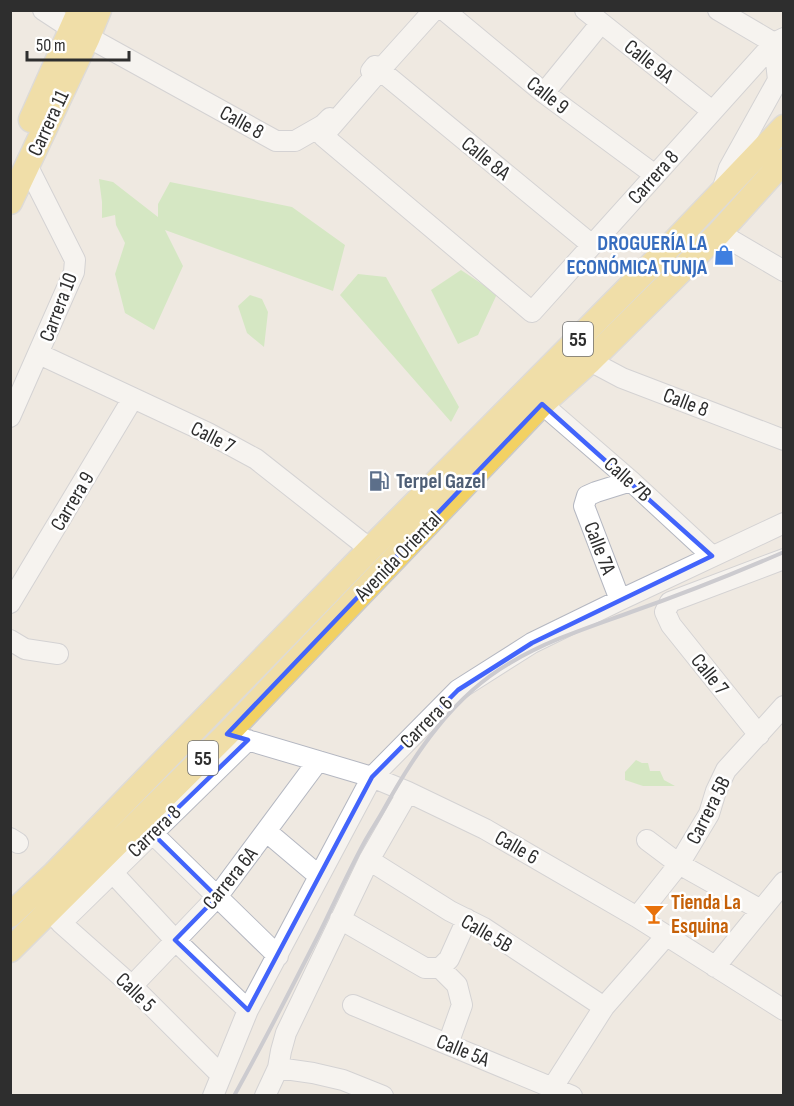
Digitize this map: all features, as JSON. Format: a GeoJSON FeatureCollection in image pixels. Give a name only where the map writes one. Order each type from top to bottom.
{"type":"FeatureCollection","features":[{"type":"Feature","properties":{"kind":"main road","name":"Carrera 11"},"geometry":{"type":"LineString","coordinates":[[10,202],[19,166],[80,26],[99,10]]}},
{"type":"Feature","properties":{"kind":"main road","name":"Avenida Oriental"},"geometry":{"type":"LineString","coordinates":[[10,915],[55,873],[370,549],[721,194],[783,127]]}},
{"type":"Feature","properties":{"kind":"main road","name":"Avenida Oriental"},"geometry":{"type":"LineString","coordinates":[[10,950],[56,916],[237,737],[542,404],[719,233],[783,162]]}},
{"type":"Feature","properties":{"kind":"street","name":"Calle 8"},"geometry":{"type":"LineString","coordinates":[[43,10],[80,26],[276,141],[295,141],[323,125],[375,66],[380,70]]}},
{"type":"Feature","properties":{"kind":"street"},"geometry":{"type":"LineString","coordinates":[[380,70],[434,10]]}},
{"type":"Feature","properties":{"kind":"street","name":"Calle 9"},"geometry":{"type":"LineString","coordinates":[[444,10],[544,93],[655,175]]}},
{"type":"Feature","properties":{"kind":"street"},"geometry":{"type":"LineString","coordinates":[[718,10],[779,40],[778,80],[729,168],[721,194]]}},
{"type":"Feature","properties":{"kind":"street"},"geometry":{"type":"LineString","coordinates":[[544,93],[593,17]]}},
{"type":"Feature","properties":{"kind":"street","name":"Calle 9A"},"geometry":{"type":"LineString","coordinates":[[593,17],[712,111]]}},
{"type":"Feature","properties":{"kind":"street","name":"Carrera 8"},"geometry":{"type":"LineString","coordinates":[[380,70],[323,136],[532,312],[712,111],[779,40]]}},
{"type":"Feature","properties":{"kind":"street","name":"Calle 8A"},"geometry":{"type":"LineString","coordinates":[[380,70],[592,245]]}},
{"type":"Feature","properties":{"kind":"street","name":"Carrera 10"},"geometry":{"type":"LineString","coordinates":[[10,417],[74,272],[75,260],[19,166]]}},
{"type":"Feature","properties":{"kind":"street"},"geometry":{"type":"LineString","coordinates":[[719,233],[783,271]]}},
{"type":"Feature","properties":{"kind":"street","name":"Calle 7"},"geometry":{"type":"LineString","coordinates":[[39,354],[208,433],[256,459],[370,549]]}},
{"type":"Feature","properties":{"kind":"street","name":"Calle 8"},"geometry":{"type":"LineString","coordinates":[[590,360],[622,378],[783,440]]}},
{"type":"Feature","properties":{"kind":"street","name":"Carrera 9"},"geometry":{"type":"LineString","coordinates":[[10,603],[133,398]]}},
{"type":"Feature","properties":{"kind":"street","name":"Calle 7B"},"geometry":{"type":"LineString","coordinates":[[542,404],[631,481],[712,556]]}},
{"type":"Feature","properties":{"kind":"street","name":"Calle 7A"},"geometry":{"type":"LineString","coordinates":[[620,600],[584,506],[587,496],[631,481]]}},
{"type":"Feature","properties":{"kind":"street","name":"Carrera 6"},"geometry":{"type":"LineString","coordinates":[[213,1095],[249,1010],[372,777],[458,690],[532,643],[783,523]]}},
{"type":"Feature","properties":{"kind":"street","name":"Calle 7"},"geometry":{"type":"LineString","coordinates":[[759,735],[671,625],[665,612],[670,602],[783,560]]}},
{"type":"Feature","properties":{"kind":"street"},"geometry":{"type":"LineString","coordinates":[[10,640],[25,649],[58,654]]}},
{"type":"Feature","properties":{"kind":"street","name":"Carrera 5B"},"geometry":{"type":"LineString","coordinates":[[637,917],[679,864],[709,814],[726,770],[783,706]]}},
{"type":"Feature","properties":{"kind":"street","name":"Carrera 8"},"geometry":{"type":"LineString","coordinates":[[56,916],[112,872],[152,833],[237,737]]}},
{"type":"Feature","properties":{"kind":"street","name":"Calle 6"},"geometry":{"type":"LineString","coordinates":[[237,737],[372,777],[485,829],[637,917],[783,1010]]}},
{"type":"Feature","properties":{"kind":"street","name":"Carrera 6A"},"geometry":{"type":"LineString","coordinates":[[132,986],[217,897],[318,761]]}},
{"type":"Feature","properties":{"kind":"street"},"geometry":{"type":"LineString","coordinates":[[265,1095],[278,1068],[286,1033],[369,860],[408,792]]}},
{"type":"Feature","properties":{"kind":"street"},"geometry":{"type":"LineString","coordinates":[[267,832],[320,876]]}},
{"type":"Feature","properties":{"kind":"street"},"geometry":{"type":"LineString","coordinates":[[152,833],[278,956]]}},
{"type":"Feature","properties":{"kind":"street"},"geometry":{"type":"LineString","coordinates":[[647,840],[679,864],[761,910]]}},
{"type":"Feature","properties":{"kind":"street","name":"Calle 5B"},"geometry":{"type":"LineString","coordinates":[[369,860],[450,911],[484,928],[604,1008]]}},
{"type":"Feature","properties":{"kind":"street"},"geometry":{"type":"LineString","coordinates":[[112,872],[175,940],[249,1010]]}},
{"type":"Feature","properties":{"kind":"street"},"geometry":{"type":"LineString","coordinates":[[716,968],[783,882]]}},
{"type":"Feature","properties":{"kind":"street","name":"Calle 5"},"geometry":{"type":"LineString","coordinates":[[56,916],[132,986],[221,1075]]}},
{"type":"Feature","properties":{"kind":"street"},"geometry":{"type":"LineString","coordinates":[[340,919],[425,968],[440,968],[449,959],[467,920]]}},
{"type":"Feature","properties":{"kind":"street"},"geometry":{"type":"LineString","coordinates":[[553,1087],[604,1008],[666,936]]}},
{"type":"Feature","properties":{"kind":"street"},"geometry":{"type":"LineString","coordinates":[[440,968],[457,985],[462,1005],[448,1044]]}},
{"type":"Feature","properties":{"kind":"street","name":"Calle 5A"},"geometry":{"type":"LineString","coordinates":[[353,1005],[572,1095]]}},
{"type":"Feature","properties":{"kind":"street"},"geometry":{"type":"LineString","coordinates":[[278,1068],[343,1080],[383,1095]]}},
{"type":"Feature","properties":{"kind":"highlighted area"},"geometry":{"type":"Polygon","coordinates":[[[542,404],[712,556],[532,643],[458,690],[372,777],[248,1010],[175,940],[217,897],[152,833],[248,740],[227,734],[542,404]]]}},
{"type":"Feature","properties":{"kind":"green space"},"geometry":{"type":"Polygon","coordinates":[[[99,179],[113,182],[158,217],[158,204],[170,182],[292,207],[345,245],[333,291],[165,230],[183,266],[154,330],[125,313],[115,274],[125,243],[116,225],[115,215],[102,218],[99,179]]]}},
{"type":"Feature","properties":{"kind":"green space"},"geometry":{"type":"Polygon","coordinates":[[[461,270],[497,294],[478,335],[458,344],[431,290],[461,270]]]}},
{"type":"Feature","properties":{"kind":"green space"},"geometry":{"type":"Polygon","coordinates":[[[358,274],[386,277],[459,407],[451,422],[340,295],[358,274]]]}},
{"type":"Feature","properties":{"kind":"green space"},"geometry":{"type":"Polygon","coordinates":[[[250,295],[262,299],[268,312],[264,347],[247,333],[238,306],[250,295]]]}},
{"type":"Feature","properties":{"kind":"green space"},"geometry":{"type":"Polygon","coordinates":[[[636,760],[648,763],[650,771],[660,771],[664,780],[675,786],[643,786],[625,780],[625,772],[636,760]]]}},
{"type":"Feature","properties":{"kind":"railway"},"geometry":{"type":"LineString","coordinates":[[234,1096],[287,998],[367,837],[422,747],[453,709],[489,676],[539,647],[708,584],[784,552]]}},
{"type":"Feature","properties":{"kind":"place","name":"DROGUERÍA LA ECONÓMICA TUNJA"},"geometry":{"type":"Point","coordinates":[724,255]}},
{"type":"Feature","properties":{"kind":"place","name":"Terpel Gazel"},"geometry":{"type":"Point","coordinates":[379,481]}},
{"type":"Feature","properties":{"kind":"place","name":"Tienda La Esquina"},"geometry":{"type":"Point","coordinates":[654,914]}}]}
